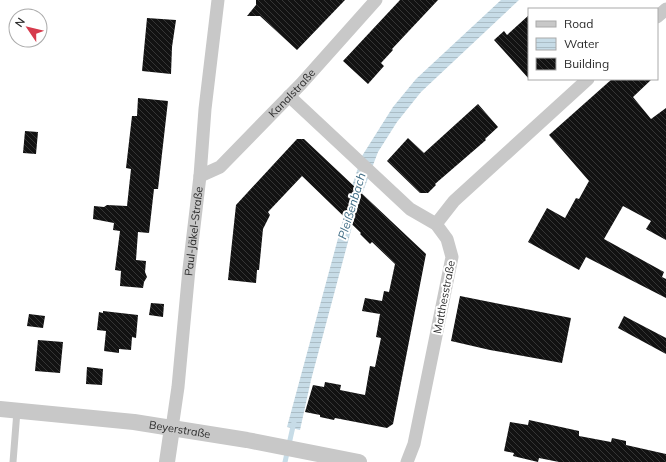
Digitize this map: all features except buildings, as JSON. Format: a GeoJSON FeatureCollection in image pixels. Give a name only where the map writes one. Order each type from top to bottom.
{"type":"FeatureCollection","features":[{"type":"Feature","properties":{"kind":"street","name":"Paul-Jäkel-Straße"},"geometry":{"type":"LineString","coordinates":[[167,462],[178,387],[189,269],[200,176],[205,109],[218,0]]}},
{"type":"Feature","properties":{"kind":"street","name":"Kanalstraße"},"geometry":{"type":"LineString","coordinates":[[200,176],[220,167],[289,96],[376,0]]}},
{"type":"Feature","properties":{"kind":"street"},"geometry":{"type":"LineString","coordinates":[[658,16],[666,9]]}},
{"type":"Feature","properties":{"kind":"street"},"geometry":{"type":"LineString","coordinates":[[289,96],[410,209],[436,224],[454,201],[587,80]]}},
{"type":"Feature","properties":{"kind":"street","name":"Matthesstraße"},"geometry":{"type":"LineString","coordinates":[[407,462],[414,444],[452,257],[447,239],[436,224]]}},
{"type":"Feature","properties":{"kind":"street","name":"Beyerstraße"},"geometry":{"type":"LineString","coordinates":[[0,409],[127,421],[247,440],[359,462]]}},
{"type":"Feature","properties":{"kind":"lane"},"geometry":{"type":"LineString","coordinates":[[13,462],[17,410]]}},
{"type":"Feature","properties":{"kind":"water"},"geometry":{"type":"Polygon","coordinates":[[[501,0],[519,0],[421,92],[397,122],[378,152],[353,223],[311,380],[300,430],[287,427],[353,183],[362,156],[393,107],[416,79],[501,0]]]}},
{"type":"Feature","properties":{"kind":"waterway","name":"Pleißenbach"},"geometry":{"type":"LineString","coordinates":[[285,462],[294,422]]}}]}
